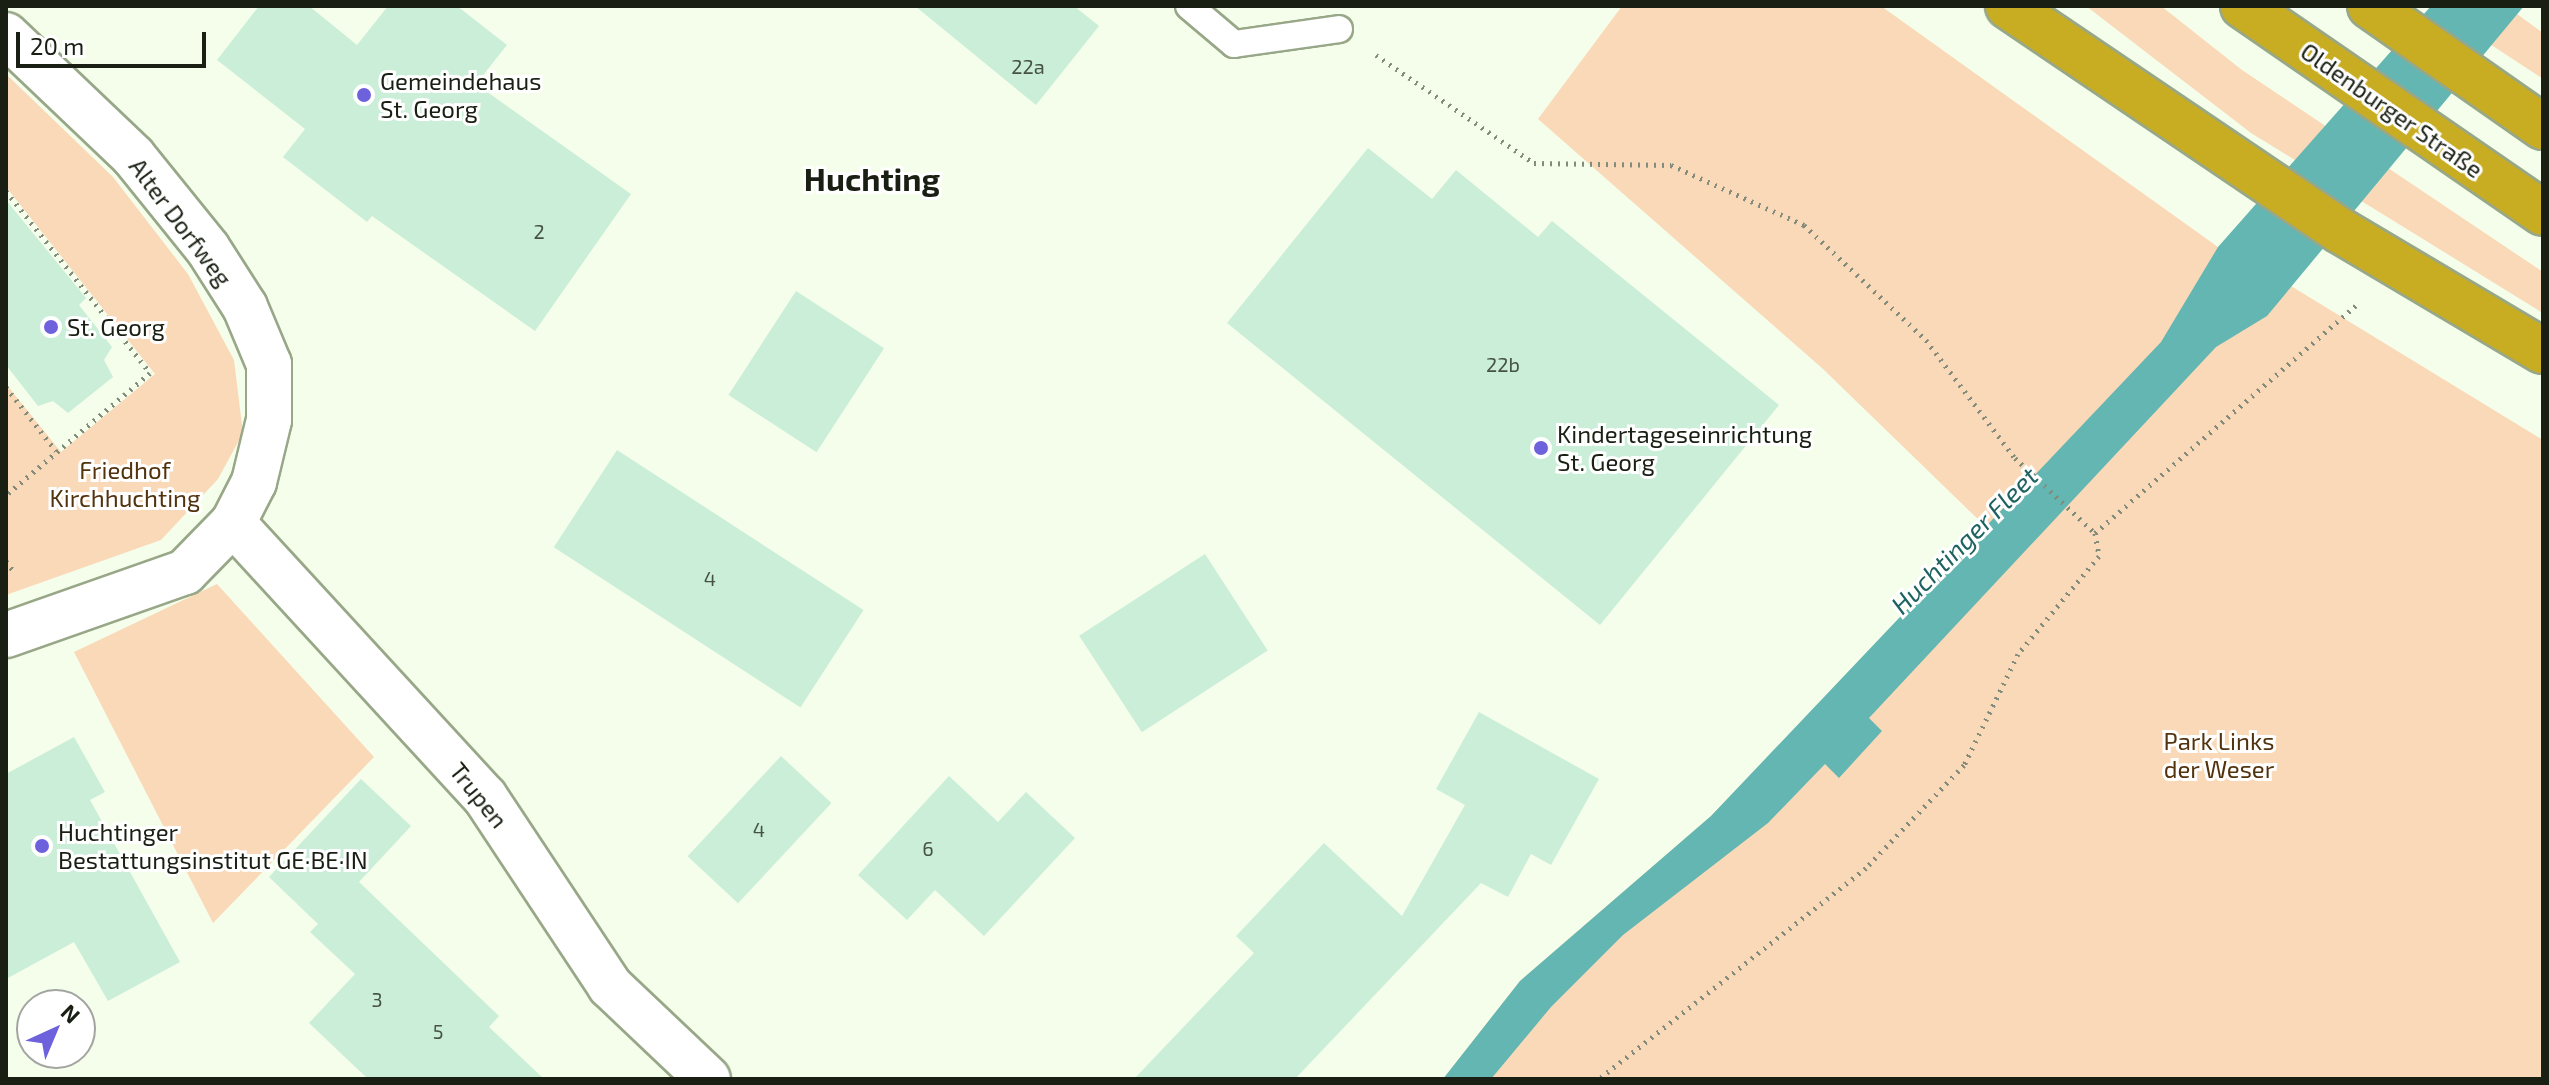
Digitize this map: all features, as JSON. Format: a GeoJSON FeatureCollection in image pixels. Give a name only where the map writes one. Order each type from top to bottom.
{"type":"FeatureCollection","features":[{"type":"Feature","properties":{"kind":"highway"},"geometry":{"type":"LineString","coordinates":[[2008,6],[2339,230],[2543,351]]}},
{"type":"Feature","properties":{"kind":"highway","name":"Oldenburger Straße"},"geometry":{"type":"LineString","coordinates":[[2243,6],[2543,213]]}},
{"type":"Feature","properties":{"kind":"highway"},"geometry":{"type":"LineString","coordinates":[[2387,18],[2543,127]]}},
{"type":"Feature","properties":{"kind":"street","name":"Alter Dorfweg"},"geometry":{"type":"LineString","coordinates":[[6,35],[133,156],[208,249],[245,307],[269,364],[269,420],[254,482],[233,523],[185,572],[6,635]]}},
{"type":"Feature","properties":{"kind":"street","name":"Trupen"},"geometry":{"type":"LineString","coordinates":[[233,523],[485,797],[610,986],[708,1079]]}},
{"type":"Feature","properties":{"kind":"lane"},"geometry":{"type":"LineString","coordinates":[[1189,6],[1234,44],[1339,29]]}},
{"type":"Feature","properties":{"kind":"path"},"geometry":{"type":"LineString","coordinates":[[1339,29],[1534,163],[1671,165],[1804,225],[1926,340],[2015,458],[2095,533],[2099,556],[2018,654],[1964,765],[1866,868],[1599,1079]]}},
{"type":"Feature","properties":{"kind":"path"},"geometry":{"type":"LineString","coordinates":[[6,191],[150,373],[6,495]]}},
{"type":"Feature","properties":{"kind":"path"},"geometry":{"type":"LineString","coordinates":[[2095,533],[2400,267]]}},
{"type":"Feature","properties":{"kind":"path"},"geometry":{"type":"LineString","coordinates":[[6,387],[56,451]]}},
{"type":"Feature","properties":{"kind":"green space","name":"Park Links der Weser"},"geometry":{"type":"Polygon","coordinates":[[[1622,6],[1881,6],[2218,247],[2291,286],[2543,440],[2543,1079],[1443,1079],[1520,981],[1711,816],[1987,528],[1823,369],[1538,119],[1622,6]]]}},
{"type":"Feature","properties":{"kind":"green space"},"geometry":{"type":"Polygon","coordinates":[[[2086,6],[2161,6],[2242,70],[2543,272],[2543,313],[2251,133],[2086,6]]]}},
{"type":"Feature","properties":{"kind":"green space"},"geometry":{"type":"Polygon","coordinates":[[[2432,6],[2506,6],[2543,33],[2543,79],[2432,6]]]}},
{"type":"Feature","properties":{"kind":"green space","name":"Friedhof Kirchhuchting"},"geometry":{"type":"Polygon","coordinates":[[[6,74],[113,177],[188,274],[234,360],[243,433],[218,479],[161,540],[6,595],[6,384],[61,452],[155,374],[6,187],[6,74]]]}},
{"type":"Feature","properties":{"kind":"green space"},"geometry":{"type":"Polygon","coordinates":[[[217,584],[374,757],[213,923],[74,652],[217,584]]]}},
{"type":"Feature","properties":{"kind":"water"},"geometry":{"type":"Polygon","coordinates":[[[2431,6],[2524,6],[2267,316],[2216,347],[1869,718],[1882,731],[1839,778],[1825,764],[1768,823],[1623,935],[1551,1007],[1491,1079],[1443,1079],[1520,981],[1711,816],[2161,342],[2218,247],[2431,6]]]}},
{"type":"Feature","properties":{"kind":"building"},"geometry":{"type":"Polygon","coordinates":[[[259,6],[309,6],[357,45],[388,6],[457,6],[507,45],[476,84],[631,194],[535,331],[372,216],[367,222],[283,157],[305,129],[217,60],[259,6]]]}},
{"type":"Feature","properties":{"kind":"building"},"geometry":{"type":"Polygon","coordinates":[[[915,6],[1074,6],[1099,26],[1036,105],[915,6]]]}},
{"type":"Feature","properties":{"kind":"building"},"geometry":{"type":"Polygon","coordinates":[[[1368,148],[1432,199],[1456,170],[1538,237],[1552,221],[1779,405],[1600,625],[1227,323],[1368,148]]]}},
{"type":"Feature","properties":{"kind":"building","name":"St. Georg"},"geometry":{"type":"Polygon","coordinates":[[[6,200],[86,298],[79,305],[112,347],[104,360],[113,377],[68,413],[53,401],[38,406],[6,365],[6,200]]]}},
{"type":"Feature","properties":{"kind":"building"},"geometry":{"type":"Polygon","coordinates":[[[796,291],[884,348],[817,452],[728,395],[796,291]]]}},
{"type":"Feature","properties":{"kind":"building"},"geometry":{"type":"Polygon","coordinates":[[[617,450],[864,610],[800,707],[554,547],[617,450]]]}},
{"type":"Feature","properties":{"kind":"building"},"geometry":{"type":"Polygon","coordinates":[[[1205,554],[1268,650],[1142,732],[1079,636],[1205,554]]]}},
{"type":"Feature","properties":{"kind":"building"},"geometry":{"type":"Polygon","coordinates":[[[1479,712],[1599,779],[1551,865],[1531,854],[1508,897],[1481,883],[1295,1079],[1134,1079],[1254,953],[1236,936],[1324,843],[1402,916],[1465,805],[1436,789],[1479,712]]]}},
{"type":"Feature","properties":{"kind":"building"},"geometry":{"type":"Polygon","coordinates":[[[74,737],[105,792],[90,800],[180,962],[108,1001],[74,942],[6,979],[6,774],[74,737]]]}},
{"type":"Feature","properties":{"kind":"building"},"geometry":{"type":"Polygon","coordinates":[[[781,756],[831,803],[738,903],[688,856],[781,756]]]}},
{"type":"Feature","properties":{"kind":"building"},"geometry":{"type":"Polygon","coordinates":[[[949,776],[998,822],[1026,792],[1075,838],[984,936],[935,890],[907,920],[858,875],[949,776]]]}},
{"type":"Feature","properties":{"kind":"building"},"geometry":{"type":"Polygon","coordinates":[[[361,779],[411,826],[359,882],[499,1016],[489,1027],[544,1079],[368,1079],[309,1023],[355,974],[310,932],[318,924],[269,877],[361,779]]]}},
{"type":"Feature","properties":{"kind":"place","name":"Gemeindehaus St. Georg"},"geometry":{"type":"Point","coordinates":[364,95]}},
{"type":"Feature","properties":{"kind":"place","name":"St. Georg"},"geometry":{"type":"Point","coordinates":[51,327]}},
{"type":"Feature","properties":{"kind":"place","name":"Kindertageseinrichtung St. Georg"},"geometry":{"type":"Point","coordinates":[1541,448]}},
{"type":"Feature","properties":{"kind":"place","name":"Huchtinger Bestattungsinstitut GE·BE·IN"},"geometry":{"type":"Point","coordinates":[42,846]}},
{"type":"Feature","properties":{"kind":"district","name":"Huchting"},"geometry":{"type":"Point","coordinates":[872,178]}},
{"type":"Feature","properties":{"kind":"water label","name":"Huchtinger Fleet"},"geometry":{"type":"Point","coordinates":[1964,540]}}]}
